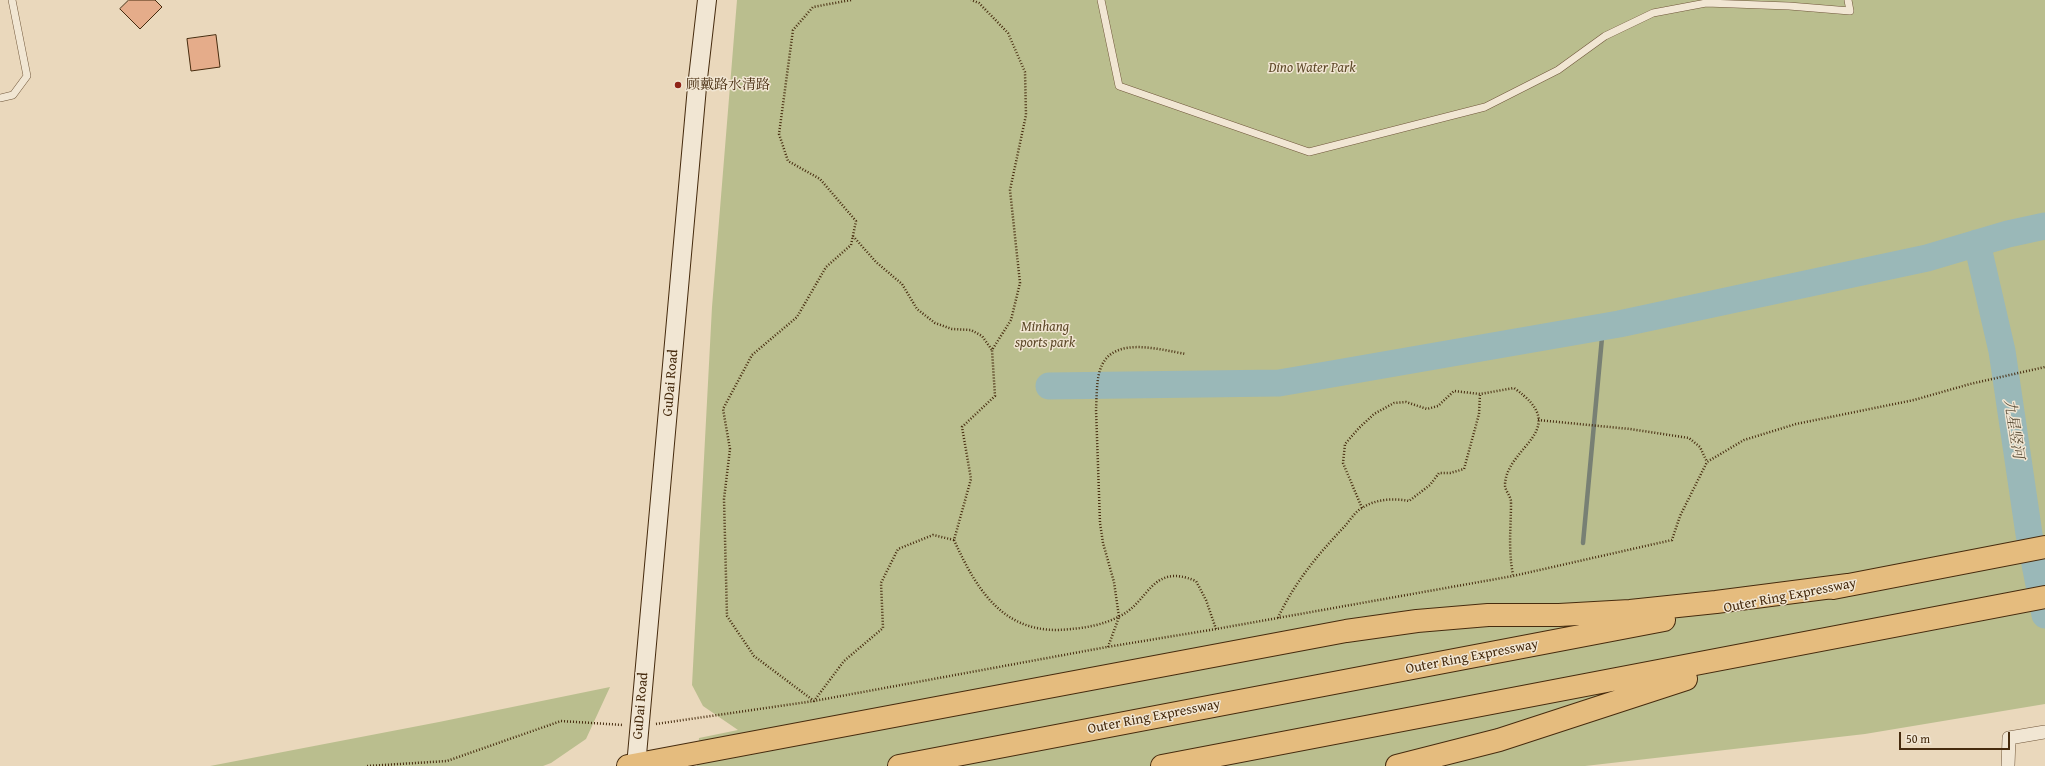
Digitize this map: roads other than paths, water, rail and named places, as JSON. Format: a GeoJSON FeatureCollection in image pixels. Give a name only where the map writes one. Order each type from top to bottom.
{"type":"FeatureCollection","features":[{"type":"Feature","properties":{"kind":"highway","name":"Outer Ring Expressway"},"geometry":{"type":"LineString","coordinates":[[899,766],[2036,549]]}},
{"type":"Feature","properties":{"kind":"highway"},"geometry":{"type":"LineString","coordinates":[[634,765],[1346,631],[1417,621],[1488,615],[1559,615],[1630,611],[1716,602],[1848,585]]}},
{"type":"Feature","properties":{"kind":"highway"},"geometry":{"type":"LineString","coordinates":[[1162,766],[2039,598]]}},
{"type":"Feature","properties":{"kind":"highway"},"geometry":{"type":"LineString","coordinates":[[1397,766],[1499,740],[1646,691],[1720,669],[1856,634]]}},
{"type":"Feature","properties":{"kind":"main road","name":"GuDai Road"},"geometry":{"type":"LineString","coordinates":[[634,765],[640,726],[697,87],[707,0]]}},
{"type":"Feature","properties":{"kind":"street"},"geometry":{"type":"LineString","coordinates":[[2008,766],[2009,738],[2045,732]]}},
{"type":"Feature","properties":{"kind":"lane"},"geometry":{"type":"LineString","coordinates":[[0,98],[13,95],[26,76],[12,0]]}},
{"type":"Feature","properties":{"kind":"lane"},"geometry":{"type":"LineString","coordinates":[[1101,0],[1119,86],[1309,152],[1485,107],[1558,70],[1605,36],[1653,13],[1706,3],[1789,6],[1850,11],[1848,0]]}},
{"type":"Feature","properties":{"kind":"waterway"},"geometry":{"type":"LineString","coordinates":[[1049,386],[1279,383],[1619,324],[1927,258],[2008,234],[2045,226]]}},
{"type":"Feature","properties":{"kind":"waterway","name":"九星竖河"},"geometry":{"type":"LineString","coordinates":[[1977,243],[2002,351],[2029,534],[2045,615]]}},
{"type":"Feature","properties":{"kind":"waterway"},"geometry":{"type":"LineString","coordinates":[[1583,543],[1603,327]]}},
{"type":"Feature","properties":{"kind":"place","name":"顾戴路水清路"},"geometry":{"type":"Point","coordinates":[678,85]}},
{"type":"Feature","properties":{"kind":"park label","name":"Dino Water Park"},"geometry":{"type":"Point","coordinates":[1312,68]}},
{"type":"Feature","properties":{"kind":"park label","name":"Minhang sports park"},"geometry":{"type":"Point","coordinates":[1045,336]}}]}
